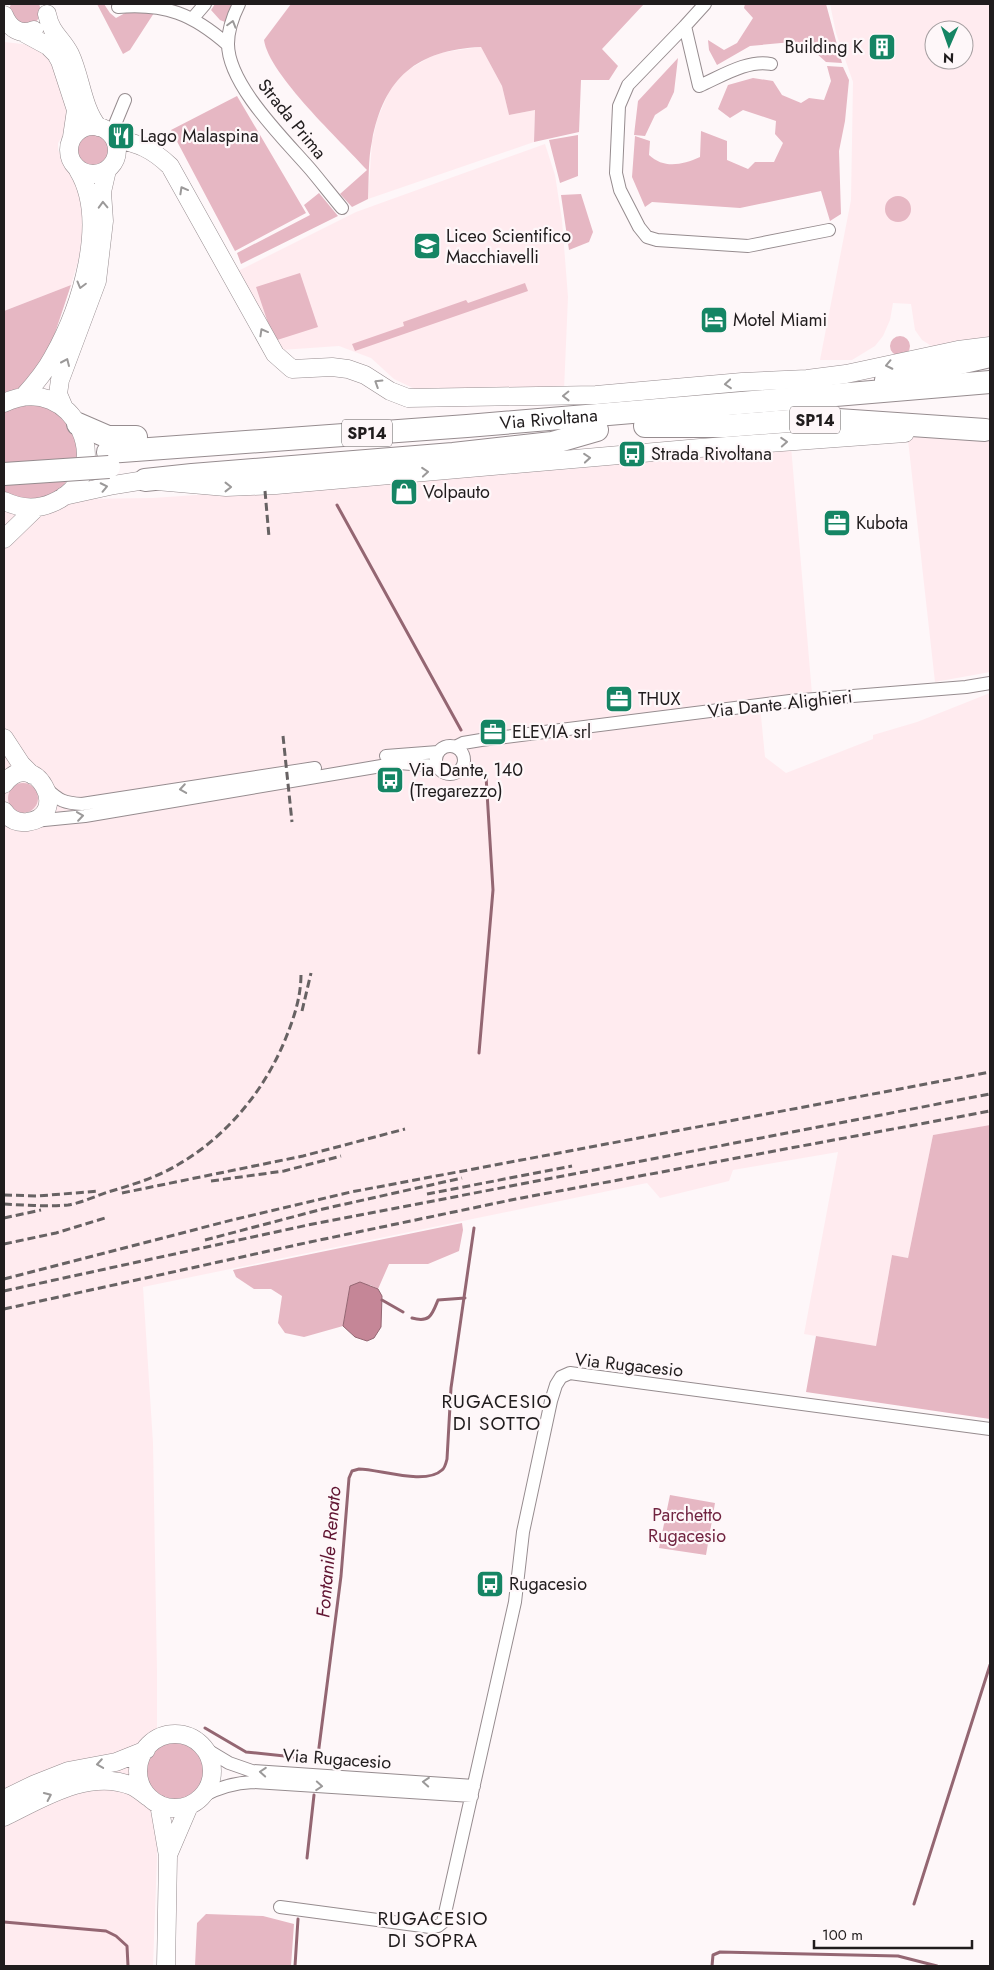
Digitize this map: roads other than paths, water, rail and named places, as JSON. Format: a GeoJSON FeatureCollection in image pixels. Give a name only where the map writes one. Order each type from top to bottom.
{"type":"FeatureCollection","features":[{"type":"Feature","properties":{"kind":"highway","name":"SP14"},"geometry":{"type":"LineString","coordinates":[[727,405],[792,392],[859,386],[990,356]]}},
{"type":"Feature","properties":{"kind":"highway","name":"Via Rivoltana"},"geometry":{"type":"LineString","coordinates":[[108,459],[990,382]]}},
{"type":"Feature","properties":{"kind":"highway","name":"Via Rivoltana"},"geometry":{"type":"LineString","coordinates":[[108,459],[598,430],[990,397]]}},
{"type":"Feature","properties":{"kind":"highway","name":"SP14"},"geometry":{"type":"LineString","coordinates":[[71,416],[105,436],[119,438],[404,416],[580,409],[626,413]]}},
{"type":"Feature","properties":{"kind":"highway","name":"SP14"},"geometry":{"type":"LineString","coordinates":[[644,426],[725,426],[804,420],[838,420],[987,429]]}},
{"type":"Feature","properties":{"kind":"highway","name":"SP14"},"geometry":{"type":"LineString","coordinates":[[145,480],[382,460],[552,443],[598,430]]}},
{"type":"Feature","properties":{"kind":"highway","name":"SP14"},"geometry":{"type":"LineString","coordinates":[[4,460],[108,459]]}},
{"type":"Feature","properties":{"kind":"highway","name":"SP14"},"geometry":{"type":"LineString","coordinates":[[4,474],[108,459]]}},
{"type":"Feature","properties":{"kind":"street"},"geometry":{"type":"LineString","coordinates":[[193,18],[205,4]]}},
{"type":"Feature","properties":{"kind":"street","name":"Strada Prima"},"geometry":{"type":"LineString","coordinates":[[239,4],[230,27],[228,45],[236,74],[254,102],[342,208]]}},
{"type":"Feature","properties":{"kind":"street"},"geometry":{"type":"LineString","coordinates":[[705,4],[628,85],[618,106],[616,174],[620,190],[639,227],[648,237],[657,240],[748,246],[830,230]]}},
{"type":"Feature","properties":{"kind":"street"},"geometry":{"type":"LineString","coordinates":[[118,7],[156,6],[175,11],[193,18],[211,29],[228,45]]}},
{"type":"Feature","properties":{"kind":"street"},"geometry":{"type":"LineString","coordinates":[[15,32],[30,32],[41,26],[46,9]]}},
{"type":"Feature","properties":{"kind":"street"},"geometry":{"type":"LineString","coordinates":[[4,501],[20,507],[36,508],[51,504],[64,496],[78,480],[84,465],[85,444],[58,394],[64,366],[83,320],[96,281],[104,220],[104,180],[117,150],[106,132],[91,115],[71,55],[49,25],[46,9]]}},
{"type":"Feature","properties":{"kind":"street"},"geometry":{"type":"LineString","coordinates":[[4,15],[15,32],[48,46],[56,54],[60,62],[76,110],[69,149],[70,157],[85,183],[90,203],[91,231],[88,258],[74,310],[63,337],[40,379],[23,397]]}},
{"type":"Feature","properties":{"kind":"street"},"geometry":{"type":"LineString","coordinates":[[685,26],[699,86],[748,66],[763,62],[772,64]]}},
{"type":"Feature","properties":{"kind":"street"},"geometry":{"type":"LineString","coordinates":[[72,137],[81,129],[87,127],[106,132],[155,152],[170,166],[275,354],[292,370],[332,367],[348,369],[365,375],[408,398],[596,396],[817,378],[846,374],[958,350],[990,346]]}},
{"type":"Feature","properties":{"kind":"street"},"geometry":{"type":"LineString","coordinates":[[78,170],[84,173],[96,174],[107,170]]}},
{"type":"Feature","properties":{"kind":"street"},"geometry":{"type":"LineString","coordinates":[[4,403],[23,397],[44,398],[71,416]]}},
{"type":"Feature","properties":{"kind":"street"},"geometry":{"type":"LineString","coordinates":[[145,480],[226,487],[276,485],[700,448],[882,434],[987,429]]}},
{"type":"Feature","properties":{"kind":"street","name":"SP14"},"geometry":{"type":"LineString","coordinates":[[64,496],[145,480]]}},
{"type":"Feature","properties":{"kind":"street"},"geometry":{"type":"LineString","coordinates":[[4,539],[36,508]]}},
{"type":"Feature","properties":{"kind":"street","name":"Via Dante Alighieri"},"geometry":{"type":"LineString","coordinates":[[455,747],[463,743],[482,740],[790,701],[966,687],[990,683]]}},
{"type":"Feature","properties":{"kind":"street"},"geometry":{"type":"LineString","coordinates":[[4,740],[21,764],[39,779],[56,799],[69,803],[116,805]]}},
{"type":"Feature","properties":{"kind":"street"},"geometry":{"type":"LineString","coordinates":[[4,740],[6,770],[4,784]]}},
{"type":"Feature","properties":{"kind":"street"},"geometry":{"type":"LineString","coordinates":[[464,758],[482,740]]}},
{"type":"Feature","properties":{"kind":"street"},"geometry":{"type":"LineString","coordinates":[[4,825],[85,816],[116,805],[301,774],[398,754],[428,754],[438,752],[446,746],[455,747],[462,752],[464,758],[462,768],[452,774],[443,773],[437,766],[438,752]]}},
{"type":"Feature","properties":{"kind":"street"},"geometry":{"type":"LineString","coordinates":[[301,774],[399,762],[437,766]]}},
{"type":"Feature","properties":{"kind":"street"},"geometry":{"type":"LineString","coordinates":[[4,784],[14,775],[32,775]]}},
{"type":"Feature","properties":{"kind":"street"},"geometry":{"type":"LineString","coordinates":[[4,811],[14,820],[28,821],[40,816],[46,808],[48,799],[47,789]]}},
{"type":"Feature","properties":{"kind":"street","name":"Via Rugacesio"},"geometry":{"type":"LineString","coordinates":[[280,1907],[430,1926],[438,1926],[445,1917],[515,1602],[523,1532],[548,1412],[556,1385],[561,1377],[577,1374],[990,1429]]}},
{"type":"Feature","properties":{"kind":"street"},"geometry":{"type":"LineString","coordinates":[[4,1799],[68,1771],[116,1762],[146,1750],[157,1740],[174,1735],[190,1738],[204,1748],[210,1759],[212,1772],[210,1784],[196,1801],[168,1856]]}},
{"type":"Feature","properties":{"kind":"street","name":"Via Rugacesio"},"geometry":{"type":"LineString","coordinates":[[204,1748],[229,1763],[252,1771],[473,1791]]}},
{"type":"Feature","properties":{"kind":"street"},"geometry":{"type":"LineString","coordinates":[[146,1750],[140,1762],[139,1774],[142,1788],[154,1801],[168,1856],[166,1966]]}},
{"type":"Feature","properties":{"kind":"street"},"geometry":{"type":"LineString","coordinates":[[4,1817],[61,1790],[97,1782],[116,1782],[132,1786],[154,1801],[175,1808],[196,1801]]}},
{"type":"Feature","properties":{"kind":"street","name":"Via Rugacesio"},"geometry":{"type":"LineString","coordinates":[[196,1801],[218,1787],[239,1782],[473,1791]]}},
{"type":"Feature","properties":{"kind":"waterway"},"geometry":{"type":"LineString","coordinates":[[337,505],[461,730]]}},
{"type":"Feature","properties":{"kind":"waterway"},"geometry":{"type":"LineString","coordinates":[[479,1053],[493,890],[486,776]]}},
{"type":"Feature","properties":{"kind":"waterway","name":"Fontanile Renato"},"geometry":{"type":"LineString","coordinates":[[317,1763],[341,1576],[349,1478],[352,1471],[359,1469],[402,1476],[425,1477],[434,1475],[445,1467],[451,1388],[474,1228]]}},
{"type":"Feature","properties":{"kind":"waterway"},"geometry":{"type":"LineString","coordinates":[[412,1318],[423,1319],[430,1316],[438,1300],[465,1298]]}},
{"type":"Feature","properties":{"kind":"waterway"},"geometry":{"type":"LineString","coordinates":[[382,1300],[403,1312]]}},
{"type":"Feature","properties":{"kind":"waterway"},"geometry":{"type":"LineString","coordinates":[[914,1904],[990,1665]]}},
{"type":"Feature","properties":{"kind":"waterway"},"geometry":{"type":"LineString","coordinates":[[205,1728],[246,1752],[294,1757]]}},
{"type":"Feature","properties":{"kind":"waterway","name":"Fontanile Renato"},"geometry":{"type":"LineString","coordinates":[[307,1858],[314,1795]]}},
{"type":"Feature","properties":{"kind":"waterway","name":"Fontanile Renato"},"geometry":{"type":"LineString","coordinates":[[295,1966],[298,1919]]}},
{"type":"Feature","properties":{"kind":"waterway"},"geometry":{"type":"LineString","coordinates":[[4,1922],[106,1931],[116,1936],[127,1946],[128,1966]]}},
{"type":"Feature","properties":{"kind":"waterway"},"geometry":{"type":"LineString","coordinates":[[712,1966],[713,1955],[720,1952],[898,1956],[937,1966]]}},
{"type":"Feature","properties":{"kind":"railway"},"geometry":{"type":"LineString","coordinates":[[265,491],[269,537]]}},
{"type":"Feature","properties":{"kind":"railway"},"geometry":{"type":"LineString","coordinates":[[283,736],[292,822]]}},
{"type":"Feature","properties":{"kind":"railway"},"geometry":{"type":"LineString","coordinates":[[302,1011],[311,973]]}},
{"type":"Feature","properties":{"kind":"railway"},"geometry":{"type":"LineString","coordinates":[[4,1204],[52,1206],[78,1203],[154,1177],[171,1169],[213,1140],[242,1111],[255,1094],[276,1059],[291,1024],[298,999],[301,974]]}},
{"type":"Feature","properties":{"kind":"railway"},"geometry":{"type":"LineString","coordinates":[[4,1279],[236,1219],[351,1192],[990,1072]]}},
{"type":"Feature","properties":{"kind":"railway"},"geometry":{"type":"LineString","coordinates":[[4,1291],[308,1225],[990,1094]]}},
{"type":"Feature","properties":{"kind":"railway"},"geometry":{"type":"LineString","coordinates":[[4,1309],[516,1199],[990,1111]]}},
{"type":"Feature","properties":{"kind":"railway"},"geometry":{"type":"LineString","coordinates":[[122,1193],[303,1156],[405,1129]]}},
{"type":"Feature","properties":{"kind":"railway"},"geometry":{"type":"LineString","coordinates":[[211,1181],[284,1171],[341,1156]]}},
{"type":"Feature","properties":{"kind":"railway"},"geometry":{"type":"LineString","coordinates":[[427,1194],[572,1166]]}},
{"type":"Feature","properties":{"kind":"railway"},"geometry":{"type":"LineString","coordinates":[[205,1240],[323,1209],[462,1178]]}},
{"type":"Feature","properties":{"kind":"railway"},"geometry":{"type":"LineString","coordinates":[[4,1195],[38,1196],[99,1191]]}},
{"type":"Feature","properties":{"kind":"railway"},"geometry":{"type":"LineString","coordinates":[[4,1218],[41,1210]]}},
{"type":"Feature","properties":{"kind":"railway"},"geometry":{"type":"LineString","coordinates":[[4,1244],[56,1233],[105,1218]]}},
{"type":"Feature","properties":{"kind":"place","name":"Building K"},"geometry":{"type":"Point","coordinates":[882,47]}},
{"type":"Feature","properties":{"kind":"place","name":"Lago Malaspina"},"geometry":{"type":"Point","coordinates":[121,136]}},
{"type":"Feature","properties":{"kind":"place","name":"Liceo Scientifico Macchiavelli"},"geometry":{"type":"Point","coordinates":[427,246]}},
{"type":"Feature","properties":{"kind":"place","name":"Motel Miami"},"geometry":{"type":"Point","coordinates":[714,320]}},
{"type":"Feature","properties":{"kind":"place","name":"Strada Rivoltana"},"geometry":{"type":"Point","coordinates":[632,454]}},
{"type":"Feature","properties":{"kind":"place","name":"Volpauto"},"geometry":{"type":"Point","coordinates":[404,492]}},
{"type":"Feature","properties":{"kind":"place","name":"Kubota"},"geometry":{"type":"Point","coordinates":[837,523]}},
{"type":"Feature","properties":{"kind":"place","name":"THUX"},"geometry":{"type":"Point","coordinates":[619,699]}},
{"type":"Feature","properties":{"kind":"place","name":"ELEVIA srl"},"geometry":{"type":"Point","coordinates":[493,732]}},
{"type":"Feature","properties":{"kind":"place","name":"Via Dante, 140 (Tregarezzo)"},"geometry":{"type":"Point","coordinates":[390,780]}},
{"type":"Feature","properties":{"kind":"place","name":"Rugacesio"},"geometry":{"type":"Point","coordinates":[490,1584]}},
{"type":"Feature","properties":{"kind":"district","name":"RUGACESIO DI SOTTO"},"geometry":{"type":"Point","coordinates":[497,1412]}},
{"type":"Feature","properties":{"kind":"district","name":"RUGACESIO DI SOPRA"},"geometry":{"type":"Point","coordinates":[433,1929]}},
{"type":"Feature","properties":{"kind":"park label","name":"Parchetto Rugacesio"},"geometry":{"type":"Point","coordinates":[687,1525]}}]}
